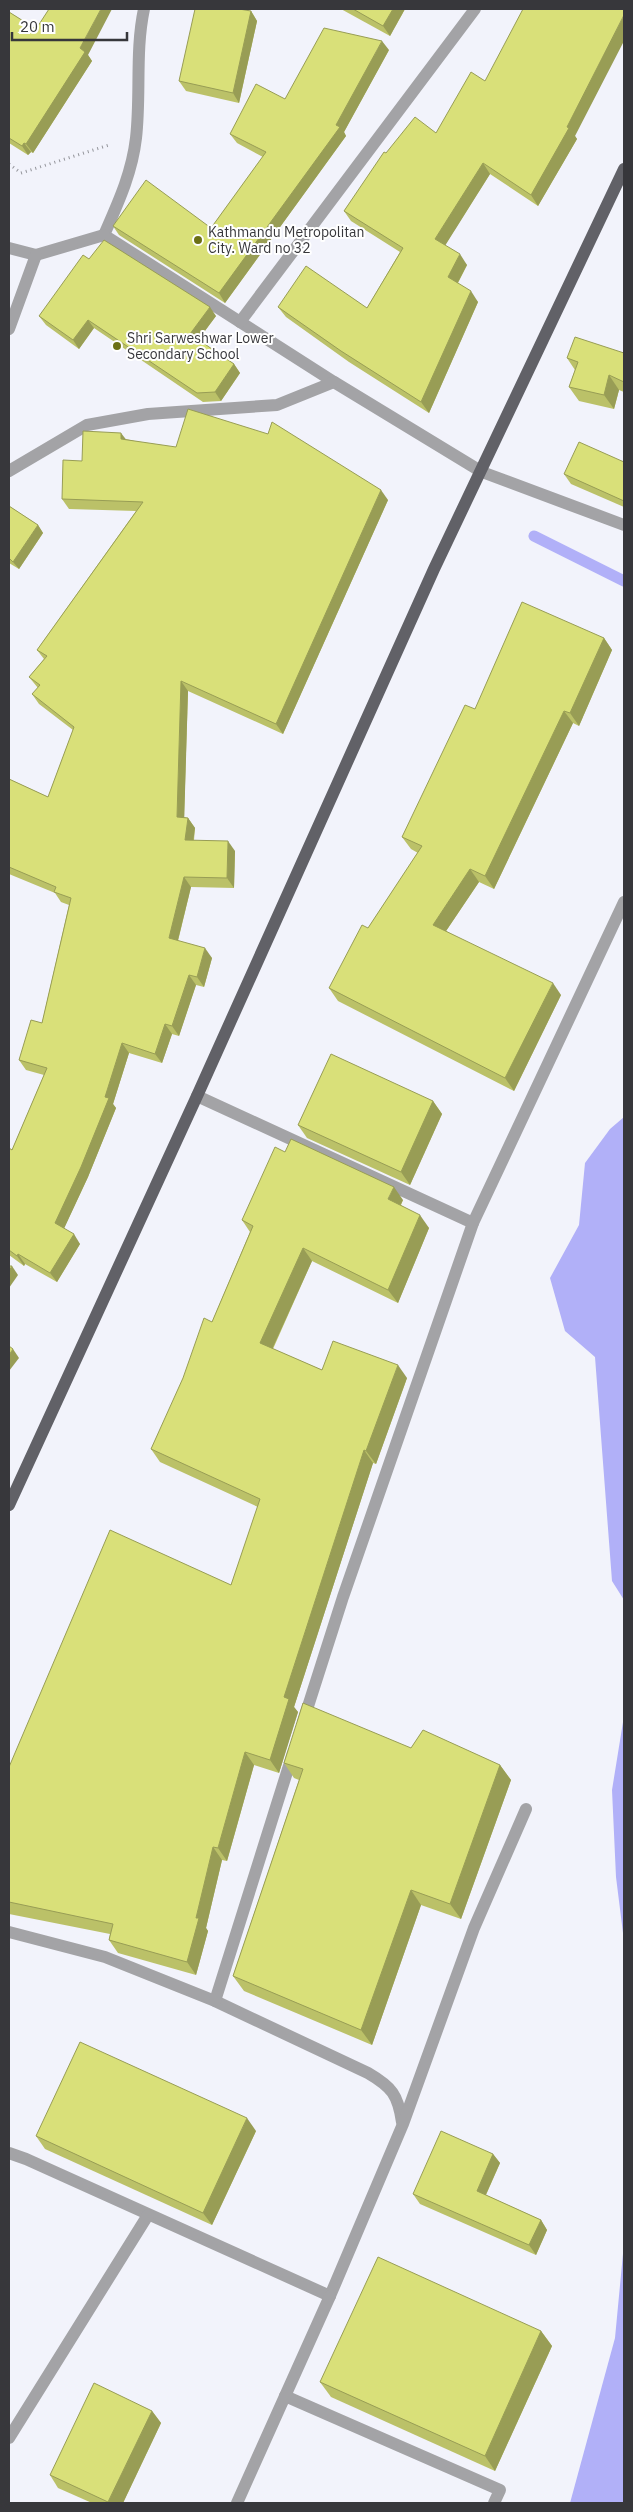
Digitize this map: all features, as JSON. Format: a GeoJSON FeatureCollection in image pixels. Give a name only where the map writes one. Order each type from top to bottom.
{"type":"FeatureCollection","features":[{"type":"Feature","properties":{"kind":"main road"},"geometry":{"type":"LineString","coordinates":[[9,1505],[197,1096],[434,569],[482,472],[624,169]]}},
{"type":"Feature","properties":{"kind":"street"},"geometry":{"type":"LineString","coordinates":[[104,235],[125,189],[136,138],[139,32],[144,9]]}},
{"type":"Feature","properties":{"kind":"street"},"geometry":{"type":"LineString","coordinates":[[240,322],[476,9]]}},
{"type":"Feature","properties":{"kind":"street"},"geometry":{"type":"LineString","coordinates":[[9,248],[36,255],[104,235],[334,382],[482,472],[624,525]]}},
{"type":"Feature","properties":{"kind":"street"},"geometry":{"type":"LineString","coordinates":[[9,329],[36,255]]}},
{"type":"Feature","properties":{"kind":"street"},"geometry":{"type":"LineString","coordinates":[[9,471],[87,425],[148,414],[277,405],[334,382]]}},
{"type":"Feature","properties":{"kind":"street"},"geometry":{"type":"LineString","coordinates":[[215,2001],[343,1597],[473,1223],[624,902]]}},
{"type":"Feature","properties":{"kind":"street"},"geometry":{"type":"LineString","coordinates":[[197,1096],[473,1223]]}},
{"type":"Feature","properties":{"kind":"street"},"geometry":{"type":"LineString","coordinates":[[237,2503],[330,2296],[403,2124],[474,1928],[526,1810]]}},
{"type":"Feature","properties":{"kind":"street"},"geometry":{"type":"LineString","coordinates":[[9,1932],[105,1957],[215,2001],[368,2073],[388,2085],[399,2104],[403,2124]]}},
{"type":"Feature","properties":{"kind":"street"},"geometry":{"type":"LineString","coordinates":[[9,2153],[330,2296]]}},
{"type":"Feature","properties":{"kind":"street"},"geometry":{"type":"LineString","coordinates":[[9,2438],[148,2214]]}},
{"type":"Feature","properties":{"kind":"street"},"geometry":{"type":"LineString","coordinates":[[285,2396],[500,2490],[494,2503]]}},
{"type":"Feature","properties":{"kind":"path"},"geometry":{"type":"LineString","coordinates":[[9,164],[20,173],[88,150],[136,138]]}},
{"type":"Feature","properties":{"kind":"water"},"geometry":{"type":"Polygon","coordinates":[[[624,1117],[624,1600],[612,1581],[595,1357],[565,1331],[550,1278],[579,1225],[585,1163],[610,1129],[624,1117]]]}},
{"type":"Feature","properties":{"kind":"water"},"geometry":{"type":"Polygon","coordinates":[[[624,1685],[624,1941],[616,1877],[612,1790],[623,1722],[624,1685]]]}},
{"type":"Feature","properties":{"kind":"water"},"geometry":{"type":"Polygon","coordinates":[[[624,2243],[624,2503],[570,2503],[615,2338],[624,2243]]]}},
{"type":"Feature","properties":{"kind":"building"},"geometry":{"type":"Polygon","coordinates":[[[49,9],[101,9],[80,48],[85,52],[26,144],[24,143],[22,146],[9,138],[9,12],[36,29],[49,9]]]}},
{"type":"Feature","properties":{"kind":"building"},"geometry":{"type":"Polygon","coordinates":[[[195,9],[239,9],[251,11],[233,93],[179,81],[195,9]]]}},
{"type":"Feature","properties":{"kind":"building"},"geometry":{"type":"Polygon","coordinates":[[[353,9],[393,9],[383,26],[353,9]]]}},
{"type":"Feature","properties":{"kind":"building"},"geometry":{"type":"Polygon","coordinates":[[[523,9],[624,9],[624,15],[567,127],[569,128],[531,195],[483,163],[435,239],[460,254],[448,277],[471,291],[421,402],[341,351],[278,307],[306,266],[367,308],[403,248],[344,211],[384,152],[386,153],[415,117],[436,133],[471,72],[485,81],[523,9]]]}},
{"type":"Feature","properties":{"kind":"building"},"geometry":{"type":"Polygon","coordinates":[[[324,28],[382,41],[336,125],[340,127],[219,293],[113,226],[146,180],[211,228],[266,152],[230,134],[256,84],[285,99],[324,28]]]}},
{"type":"Feature","properties":{"kind":"building"},"geometry":{"type":"Polygon","coordinates":[[[104,240],[210,307],[190,334],[234,364],[215,392],[197,393],[88,320],[73,340],[39,316],[83,255],[89,259],[104,240]]]}},
{"type":"Feature","properties":{"kind":"building"},"geometry":{"type":"Polygon","coordinates":[[[575,337],[624,353],[624,382],[609,375],[604,395],[569,387],[578,362],[567,358],[575,337]]]}},
{"type":"Feature","properties":{"kind":"building"},"geometry":{"type":"Polygon","coordinates":[[[188,409],[268,434],[272,422],[381,490],[276,724],[181,681],[177,817],[188,818],[185,840],[228,841],[227,878],[184,877],[169,938],[205,948],[197,977],[189,975],[172,1026],[165,1024],[155,1054],[122,1043],[105,1097],[109,1098],[81,1167],[55,1223],[74,1234],[50,1273],[9,1250],[9,1148],[12,1150],[47,1068],[19,1060],[31,1020],[42,1023],[71,898],[54,892],[56,887],[9,867],[9,779],[48,797],[74,727],[32,694],[40,685],[29,677],[47,656],[37,650],[143,502],[62,499],[63,460],[82,461],[83,431],[121,433],[121,439],[176,447],[188,409]]]}},
{"type":"Feature","properties":{"kind":"building"},"geometry":{"type":"Polygon","coordinates":[[[579,442],[624,462],[624,501],[564,474],[579,442]]]}},
{"type":"Feature","properties":{"kind":"building"},"geometry":{"type":"Polygon","coordinates":[[[9,506],[38,525],[13,562],[9,558],[9,506]]]}},
{"type":"Feature","properties":{"kind":"building"},"geometry":{"type":"Polygon","coordinates":[[[522,602],[604,638],[570,713],[564,711],[485,876],[470,869],[433,925],[553,983],[505,1078],[329,988],[362,925],[368,928],[422,846],[402,837],[465,705],[475,709],[522,602]]]}},
{"type":"Feature","properties":{"kind":"building"},"geometry":{"type":"Polygon","coordinates":[[[331,1054],[433,1101],[401,1172],[298,1125],[331,1054]]]}},
{"type":"Feature","properties":{"kind":"building"},"geometry":{"type":"Polygon","coordinates":[[[291,1139],[394,1187],[388,1199],[420,1215],[388,1290],[303,1248],[260,1343],[322,1370],[333,1341],[398,1365],[366,1451],[364,1450],[284,1697],[289,1699],[270,1760],[245,1752],[218,1848],[213,1847],[196,1918],[199,1918],[187,1962],[109,1940],[113,1924],[9,1902],[9,1767],[110,1530],[231,1585],[260,1499],[151,1449],[183,1378],[204,1318],[212,1322],[253,1226],[242,1220],[275,1147],[285,1152],[291,1139]]]}},
{"type":"Feature","properties":{"kind":"building"},"geometry":{"type":"Polygon","coordinates":[[[9,1346],[13,1349],[9,1355],[9,1346]]]}},
{"type":"Feature","properties":{"kind":"building"},"geometry":{"type":"Polygon","coordinates":[[[303,1703],[411,1748],[423,1730],[500,1765],[450,1904],[411,1890],[361,2030],[233,1976],[303,1769],[284,1763],[303,1703]]]}},
{"type":"Feature","properties":{"kind":"building"},"geometry":{"type":"Polygon","coordinates":[[[80,2042],[247,2118],[203,2213],[36,2136],[80,2042]]]}},
{"type":"Feature","properties":{"kind":"building"},"geometry":{"type":"Polygon","coordinates":[[[441,2131],[493,2154],[477,2191],[541,2220],[529,2245],[413,2194],[441,2131]]]}},
{"type":"Feature","properties":{"kind":"building"},"geometry":{"type":"Polygon","coordinates":[[[378,2257],[541,2331],[485,2456],[320,2382],[378,2257]]]}},
{"type":"Feature","properties":{"kind":"building"},"geometry":{"type":"Polygon","coordinates":[[[94,2383],[152,2411],[108,2502],[50,2475],[94,2383]]]}},
{"type":"Feature","properties":{"kind":"waterway"},"geometry":{"type":"LineString","coordinates":[[534,536],[624,581]]}},
{"type":"Feature","properties":{"kind":"place","name":"Kathmandu Metropolitan City. Ward no 32"},"geometry":{"type":"Point","coordinates":[198,240]}},
{"type":"Feature","properties":{"kind":"place","name":"Shri Sarweshwar Lower Secondary School"},"geometry":{"type":"Point","coordinates":[117,346]}}]}
